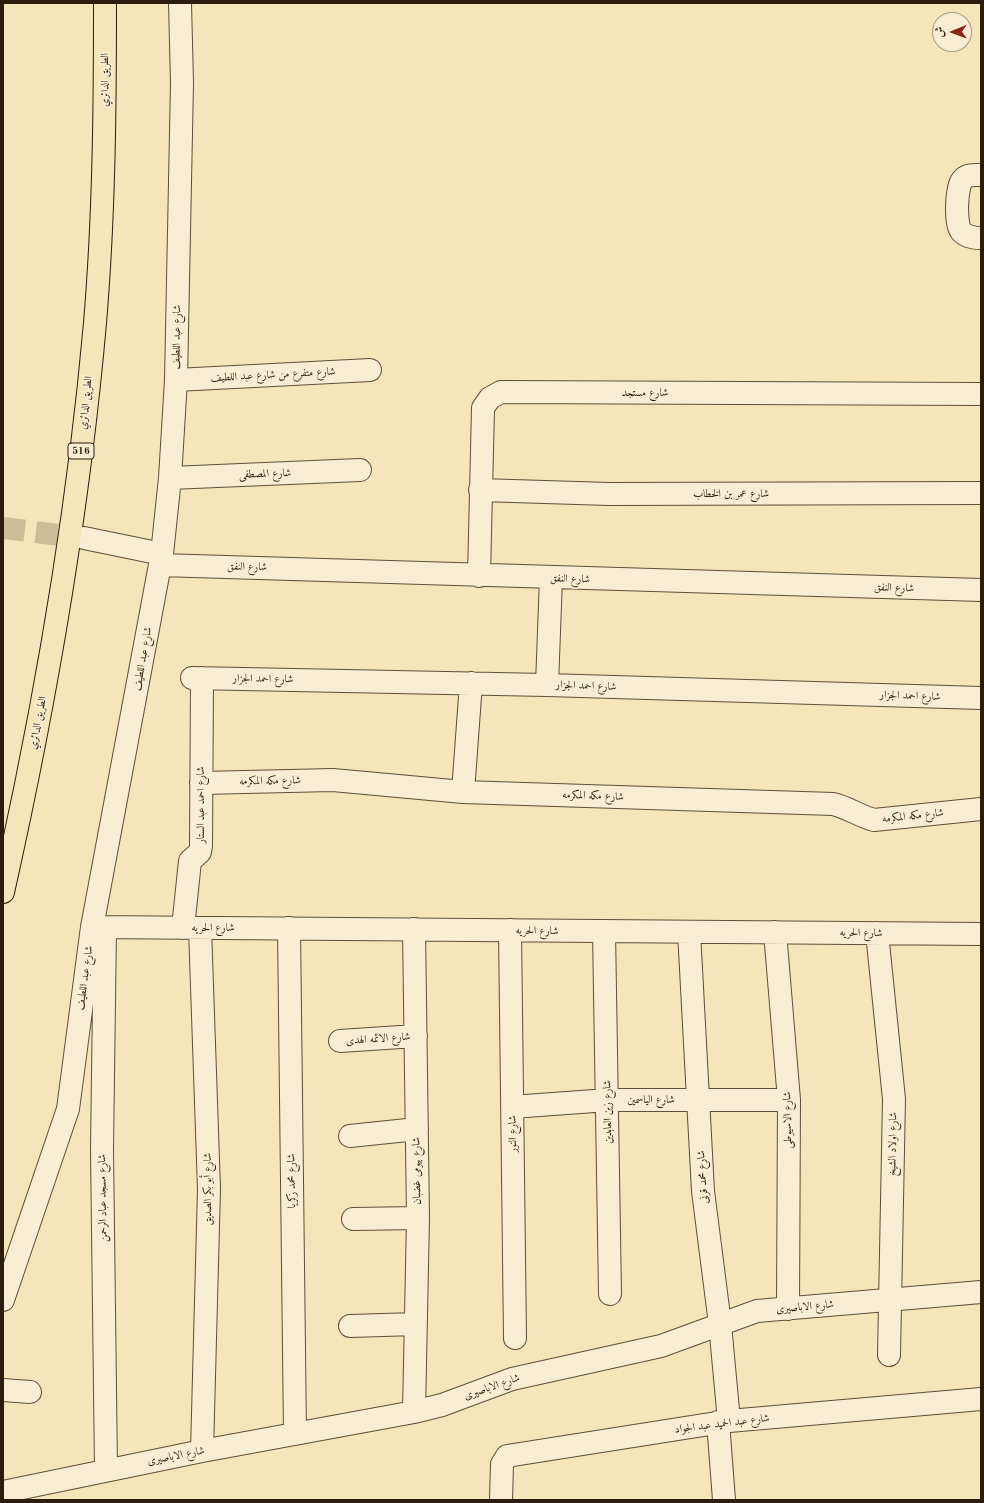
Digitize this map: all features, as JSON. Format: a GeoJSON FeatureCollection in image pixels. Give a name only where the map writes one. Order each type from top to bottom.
{"type":"FeatureCollection","features":[{"type":"Feature","properties":{"kind":"highway","name":"الطريق الدائري"},"geometry":{"type":"LineString","coordinates":[[3,892],[23,802],[46,679],[67,555],[84,431],[95,322],[102,214],[106,105],[105,3]]}},
{"type":"Feature","properties":{"kind":"street","name":"شارع عبد اللطيف"},"geometry":{"type":"LineString","coordinates":[[3,1300],[68,1109],[161,560],[170,478],[176,380],[182,83],[180,3]]}},
{"type":"Feature","properties":{"kind":"street"},"geometry":{"type":"LineString","coordinates":[[981,175],[969,176],[963,179],[958,190],[958,225],[961,231],[970,237],[981,238]]}},
{"type":"Feature","properties":{"kind":"street","name":"شارع متفرع من شارع عبد اللطيف"},"geometry":{"type":"LineString","coordinates":[[176,380],[370,370]]}},
{"type":"Feature","properties":{"kind":"street","name":"شارع مستجد"},"geometry":{"type":"LineString","coordinates":[[479,576],[483,408],[490,398],[501,392],[981,394]]}},
{"type":"Feature","properties":{"kind":"street","name":"شارع المصطفى"},"geometry":{"type":"LineString","coordinates":[[170,478],[360,470]]}},
{"type":"Feature","properties":{"kind":"street","name":"شارع عمر بن الخطاب"},"geometry":{"type":"LineString","coordinates":[[480,490],[609,494],[981,493]]}},
{"type":"Feature","properties":{"kind":"street","name":"شارع النفق"},"geometry":{"type":"LineString","coordinates":[[84,538],[161,560],[479,576],[981,590]]}},
{"type":"Feature","properties":{"kind":"street"},"geometry":{"type":"LineString","coordinates":[[547,685],[552,578]]}},
{"type":"Feature","properties":{"kind":"street","name":"شارع احمد الجزار"},"geometry":{"type":"LineString","coordinates":[[197,678],[471,683],[981,698]]}},
{"type":"Feature","properties":{"kind":"street","name":"شارع احمد عبد الستار"},"geometry":{"type":"LineString","coordinates":[[191,928],[190,862],[201,849],[201,783],[197,678]]}},
{"type":"Feature","properties":{"kind":"street"},"geometry":{"type":"LineString","coordinates":[[463,792],[471,683]]}},
{"type":"Feature","properties":{"kind":"street","name":"شارع مكه المكرمه"},"geometry":{"type":"LineString","coordinates":[[201,783],[333,780],[463,792],[833,804],[845,808],[863,818],[874,820],[981,809]]}},
{"type":"Feature","properties":{"kind":"street","name":"شارع الحريه"},"geometry":{"type":"LineString","coordinates":[[99,927],[981,934]]}},
{"type":"Feature","properties":{"kind":"street","name":"شارع مسجد عباد الرحمن"},"geometry":{"type":"LineString","coordinates":[[99,927],[106,1470]]}},
{"type":"Feature","properties":{"kind":"street","name":"شارع أبو بكر الصديق"},"geometry":{"type":"LineString","coordinates":[[191,928],[209,1189],[202,1451]]}},
{"type":"Feature","properties":{"kind":"street","name":"شارع محمد زكريا"},"geometry":{"type":"LineString","coordinates":[[289,928],[295,1434]]}},
{"type":"Feature","properties":{"kind":"street","name":"شارع بيومى غضبان"},"geometry":{"type":"LineString","coordinates":[[414,929],[418,1218],[414,1412]]}},
{"type":"Feature","properties":{"kind":"street","name":"شارع النور"},"geometry":{"type":"LineString","coordinates":[[510,930],[515,1338]]}},
{"type":"Feature","properties":{"kind":"street","name":"شارع زين العابدين"},"geometry":{"type":"LineString","coordinates":[[604,931],[608,1100],[610,1294]]}},
{"type":"Feature","properties":{"kind":"street","name":"شارع محمد قرنى"},"geometry":{"type":"LineString","coordinates":[[689,932],[703,1191],[720,1324],[724,1422],[724,1500]]}},
{"type":"Feature","properties":{"kind":"street","name":"شارع الاسيوطى"},"geometry":{"type":"LineString","coordinates":[[775,932],[789,1100],[788,1308]]}},
{"type":"Feature","properties":{"kind":"street","name":"شارع اولاد الشيخ"},"geometry":{"type":"LineString","coordinates":[[877,934],[894,1099],[889,1355]]}},
{"type":"Feature","properties":{"kind":"street","name":"شارع الائمه الهدى"},"geometry":{"type":"LineString","coordinates":[[340,1041],[416,1036]]}},
{"type":"Feature","properties":{"kind":"street","name":"شارع الياسمين"},"geometry":{"type":"LineString","coordinates":[[512,1107],[608,1100],[789,1100]]}},
{"type":"Feature","properties":{"kind":"street"},"geometry":{"type":"LineString","coordinates":[[350,1136],[417,1129]]}},
{"type":"Feature","properties":{"kind":"street"},"geometry":{"type":"LineString","coordinates":[[353,1219],[418,1218]]}},
{"type":"Feature","properties":{"kind":"street","name":"شارع الاباصيرى"},"geometry":{"type":"LineString","coordinates":[[3,1492],[202,1451],[414,1412],[442,1405],[512,1379],[661,1346],[757,1311],[981,1292]]}},
{"type":"Feature","properties":{"kind":"street"},"geometry":{"type":"LineString","coordinates":[[350,1326],[416,1324]]}},
{"type":"Feature","properties":{"kind":"street"},"geometry":{"type":"LineString","coordinates":[[3,1390],[30,1392]]}},
{"type":"Feature","properties":{"kind":"street","name":"شارع عبد الحميد عبد الجواد"},"geometry":{"type":"LineString","coordinates":[[497,1499],[502,1464],[507,1456],[724,1422],[981,1399]]}},
{"type":"Feature","properties":{"kind":"tunnel"},"geometry":{"type":"LineString","coordinates":[[3,528],[84,538]]}}]}
